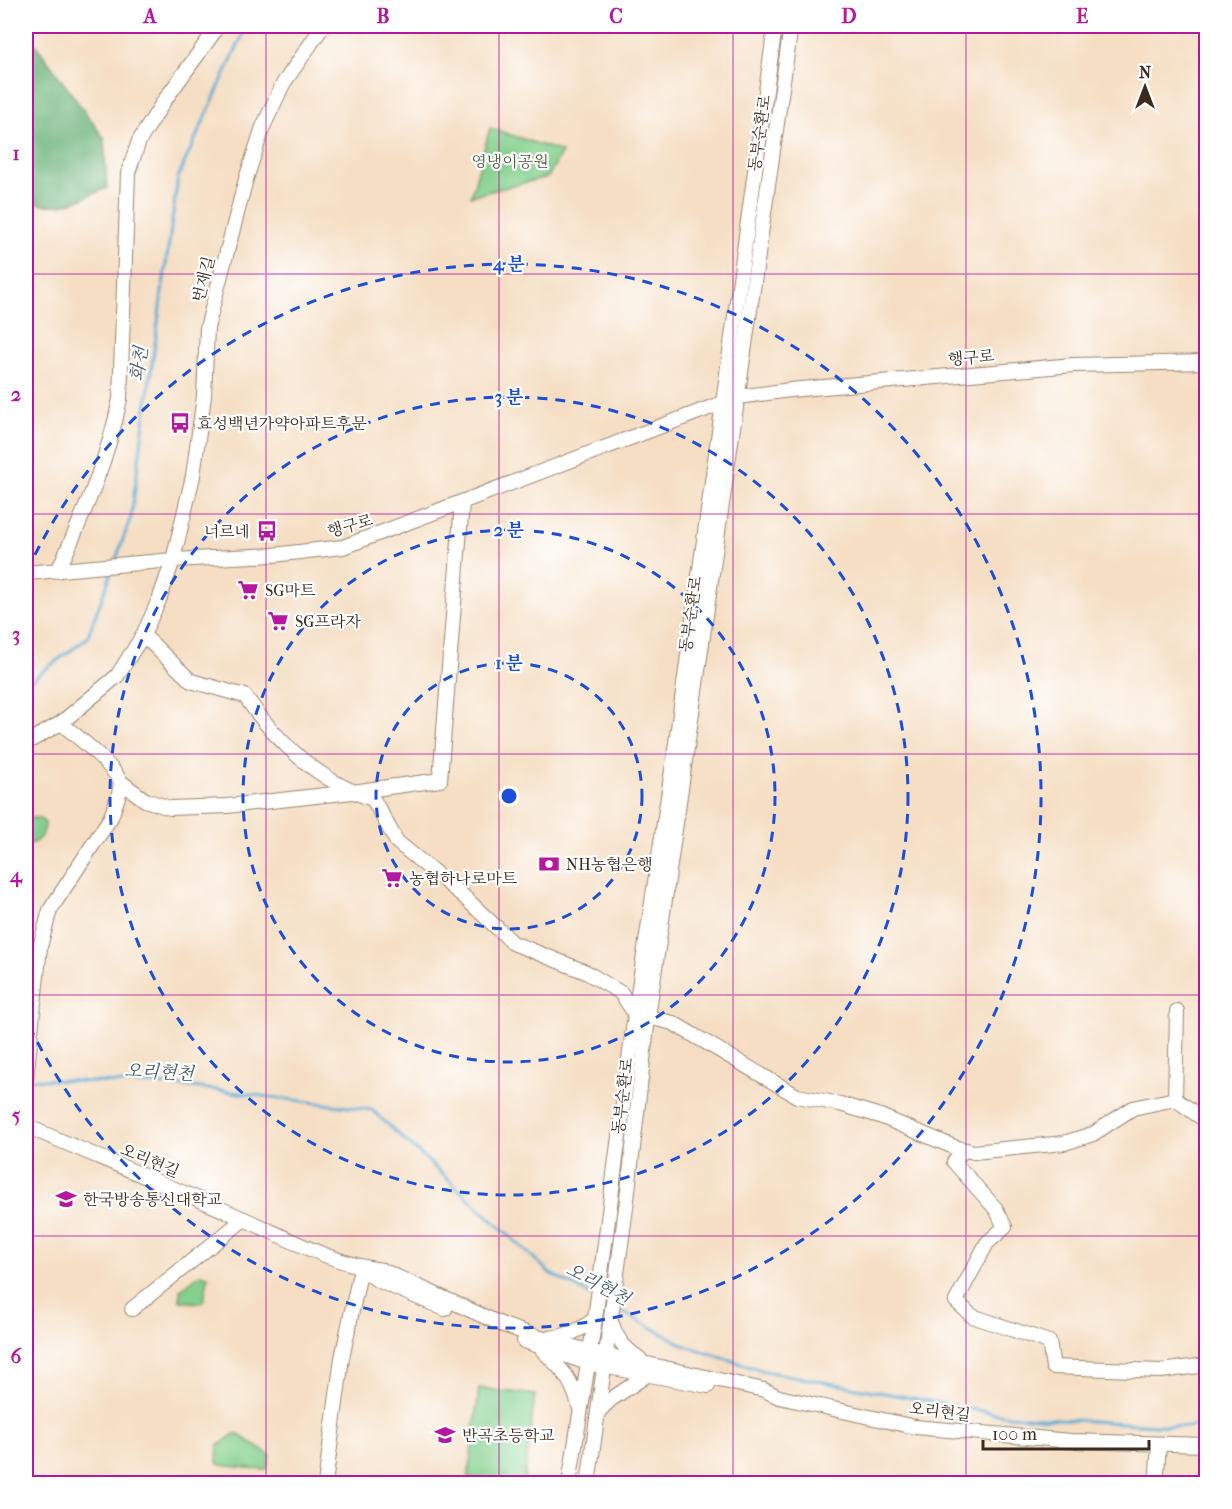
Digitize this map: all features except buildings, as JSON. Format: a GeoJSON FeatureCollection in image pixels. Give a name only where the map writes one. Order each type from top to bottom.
{"type":"FeatureCollection","features":[{"type":"Feature","properties":{"kind":"street","name":"번재길"},"geometry":{"type":"LineString","coordinates":[[172,560],[193,476],[204,396],[207,327],[241,197],[263,127],[283,84],[323,26]]}},
{"type":"Feature","properties":{"kind":"street","name":"동부순환로"},"geometry":{"type":"LineString","coordinates":[[611,1321],[626,1208],[641,1016],[722,402],[775,26]]}},
{"type":"Feature","properties":{"kind":"street","name":"동부순환로"},"geometry":{"type":"LineString","coordinates":[[596,1319],[611,1206],[738,397],[791,26]]}},
{"type":"Feature","properties":{"kind":"street"},"geometry":{"type":"LineString","coordinates":[[26,573],[58,571],[96,484],[114,430],[120,399],[128,173],[139,141],[145,131],[214,32]]}},
{"type":"Feature","properties":{"kind":"street","name":"행구로"},"geometry":{"type":"LineString","coordinates":[[58,571],[343,548],[738,397],[790,390],[1073,364],[1206,362]]}},
{"type":"Feature","properties":{"kind":"street"},"geometry":{"type":"LineString","coordinates":[[61,723],[88,745],[116,773],[121,782],[145,800],[170,808],[227,806],[440,780],[462,503]]}},
{"type":"Feature","properties":{"kind":"street"},"geometry":{"type":"LineString","coordinates":[[26,743],[61,723],[117,676],[143,635],[159,600],[172,560]]}},
{"type":"Feature","properties":{"kind":"street"},"geometry":{"type":"LineString","coordinates":[[143,635],[191,681],[245,696],[261,720],[291,750],[319,772],[352,792],[373,799],[397,842],[461,894],[513,943],[586,972],[621,993],[641,1016],[673,1023],[797,1096],[840,1104],[880,1116],[963,1150],[974,1152],[1064,1143],[1093,1134],[1133,1108],[1175,1099],[1206,1121]]}},
{"type":"Feature","properties":{"kind":"street"},"geometry":{"type":"LineString","coordinates":[[26,1079],[40,947],[50,910],[111,817],[121,782]]}},
{"type":"Feature","properties":{"kind":"street"},"geometry":{"type":"LineString","coordinates":[[1175,1099],[1177,1011]]}},
{"type":"Feature","properties":{"kind":"street","name":"오리현길"},"geometry":{"type":"LineString","coordinates":[[26,1126],[291,1241],[361,1268],[382,1270],[542,1343],[588,1357],[765,1397],[779,1397],[915,1427],[1071,1441],[1206,1445]]}},
{"type":"Feature","properties":{"kind":"street"},"geometry":{"type":"LineString","coordinates":[[963,1150],[954,1162],[996,1209],[1005,1227],[987,1243],[956,1301],[972,1316],[1049,1342],[1053,1366],[1161,1371],[1206,1365]]}},
{"type":"Feature","properties":{"kind":"street"},"geometry":{"type":"LineString","coordinates":[[132,1309],[244,1219]]}},
{"type":"Feature","properties":{"kind":"street"},"geometry":{"type":"LineString","coordinates":[[325,1484],[342,1358],[361,1268]]}},
{"type":"Feature","properties":{"kind":"street"},"geometry":{"type":"LineString","coordinates":[[580,1410],[576,1393],[565,1372],[542,1343],[584,1328],[596,1319]]}},
{"type":"Feature","properties":{"kind":"street"},"geometry":{"type":"LineString","coordinates":[[569,1484],[596,1319]]}},
{"type":"Feature","properties":{"kind":"street"},"geometry":{"type":"LineString","coordinates":[[588,1484],[611,1321]]}},
{"type":"Feature","properties":{"kind":"street"},"geometry":{"type":"LineString","coordinates":[[598,1412],[645,1369],[622,1346],[616,1337],[611,1321]]}},
{"type":"Feature","properties":{"kind":"street"},"geometry":{"type":"LineString","coordinates":[[1156,1484],[1159,1445]]}},
{"type":"Feature","properties":{"kind":"green space"},"geometry":{"type":"Polygon","coordinates":[[[27,33],[104,138],[107,188],[68,204],[38,204],[26,200],[27,33]]]}},
{"type":"Feature","properties":{"kind":"green space","name":"영냉이공원"},"geometry":{"type":"Polygon","coordinates":[[[490,128],[562,152],[548,177],[471,196],[490,128]]]}},
{"type":"Feature","properties":{"kind":"green space"},"geometry":{"type":"Polygon","coordinates":[[[26,818],[39,818],[45,823],[40,838],[26,845],[26,818]]]}},
{"type":"Feature","properties":{"kind":"green space"},"geometry":{"type":"Polygon","coordinates":[[[200,1274],[208,1276],[204,1301],[199,1303],[180,1301],[180,1290],[200,1274]]]}},
{"type":"Feature","properties":{"kind":"green space"},"geometry":{"type":"Polygon","coordinates":[[[479,1388],[535,1395],[524,1483],[468,1478],[479,1388]]]}},
{"type":"Feature","properties":{"kind":"green space"},"geometry":{"type":"Polygon","coordinates":[[[234,1434],[270,1455],[267,1469],[217,1463],[218,1446],[234,1434]]]}},
{"type":"Feature","properties":{"kind":"waterway","name":"화천"},"geometry":{"type":"LineString","coordinates":[[115,562],[131,517],[178,177],[244,32],[250,26]]}},
{"type":"Feature","properties":{"kind":"waterway","name":"화천"},"geometry":{"type":"LineString","coordinates":[[26,684],[87,638],[112,571]]}},
{"type":"Feature","properties":{"kind":"waterway","name":"오리현천"},"geometry":{"type":"LineString","coordinates":[[31,1079],[185,1086],[372,1110],[551,1274],[593,1296]]}},
{"type":"Feature","properties":{"kind":"waterway","name":"오리현천"},"geometry":{"type":"LineString","coordinates":[[617,1309],[686,1346],[764,1371],[1010,1416],[1188,1427],[1206,1424]]}},
{"type":"Feature","properties":{"kind":"place","name":"효성백년가약아파트후문"},"geometry":{"type":"Point","coordinates":[180,423]}},
{"type":"Feature","properties":{"kind":"place","name":"너르네"},"geometry":{"type":"Point","coordinates":[267,531]}},
{"type":"Feature","properties":{"kind":"place","name":"SG마트"},"geometry":{"type":"Point","coordinates":[248,590]}},
{"type":"Feature","properties":{"kind":"place","name":"SG프라자"},"geometry":{"type":"Point","coordinates":[278,621]}},
{"type":"Feature","properties":{"kind":"place","name":"NH농협은행"},"geometry":{"type":"Point","coordinates":[549,864]}},
{"type":"Feature","properties":{"kind":"place","name":"농협하나로마트"},"geometry":{"type":"Point","coordinates":[392,878]}},
{"type":"Feature","properties":{"kind":"place","name":"한국방송통신대학교"},"geometry":{"type":"Point","coordinates":[66,1199]}},
{"type":"Feature","properties":{"kind":"place","name":"반곡초등학교"},"geometry":{"type":"Point","coordinates":[445,1435]}}]}
